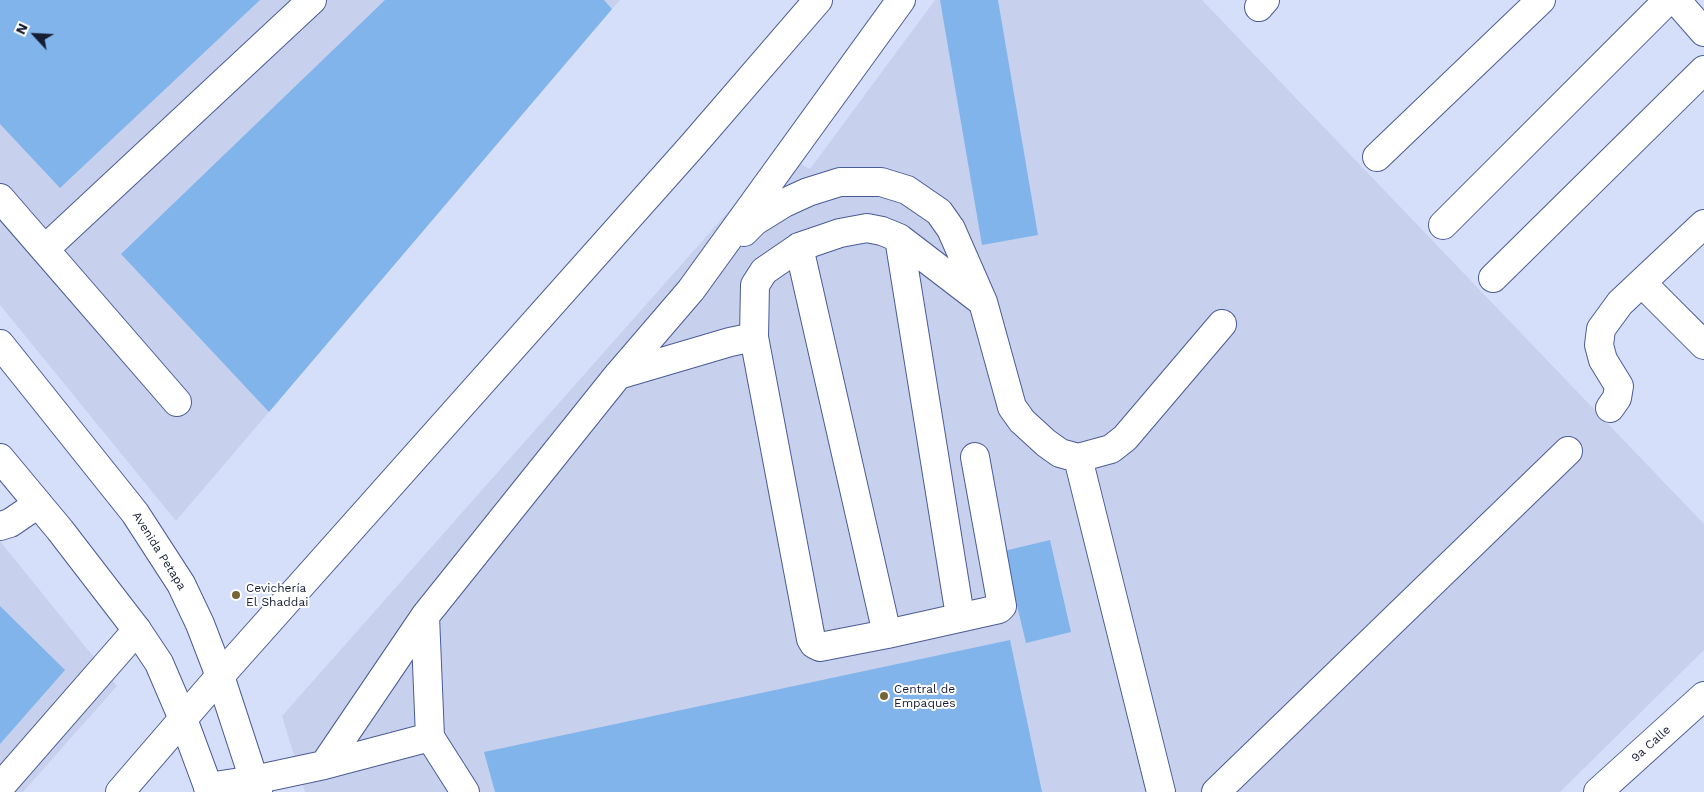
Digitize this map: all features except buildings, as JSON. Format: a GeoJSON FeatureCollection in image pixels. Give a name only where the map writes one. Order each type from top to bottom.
{"type":"FeatureCollection","features":[{"type":"Feature","properties":{"kind":"street"},"geometry":{"type":"LineString","coordinates":[[45,250],[312,0]]}},
{"type":"Feature","properties":{"kind":"street"},"geometry":{"type":"LineString","coordinates":[[120,792],[220,676],[692,146],[818,0]]}},
{"type":"Feature","properties":{"kind":"street"},"geometry":{"type":"LineString","coordinates":[[691,290],[901,0]]}},
{"type":"Feature","properties":{"kind":"street"},"geometry":{"type":"LineString","coordinates":[[1377,157],[1541,0]]}},
{"type":"Feature","properties":{"kind":"street"},"geometry":{"type":"LineString","coordinates":[[1443,225],[1668,0]]}},
{"type":"Feature","properties":{"kind":"street"},"geometry":{"type":"LineString","coordinates":[[1676,0],[1704,32]]}},
{"type":"Feature","properties":{"kind":"street"},"geometry":{"type":"LineString","coordinates":[[1493,278],[1704,70]]}},
{"type":"Feature","properties":{"kind":"street"},"geometry":{"type":"LineString","coordinates":[[315,767],[425,616],[618,375],[691,290],[755,221],[784,203],[808,192],[840,182],[869,182],[892,184],[907,190],[939,212],[951,229],[983,302],[1012,406],[1022,421],[1046,443],[1060,453],[1078,458],[1111,449],[1125,438],[1222,324]]}},
{"type":"Feature","properties":{"kind":"street"},"geometry":{"type":"LineString","coordinates":[[0,198],[176,402]]}},
{"type":"Feature","properties":{"kind":"street"},"geometry":{"type":"LineString","coordinates":[[1610,408],[1617,398],[1619,386],[1603,360],[1599,345],[1601,329],[1620,303],[1704,224]]}},
{"type":"Feature","properties":{"kind":"street"},"geometry":{"type":"LineString","coordinates":[[975,457],[1002,606],[999,609],[960,616],[887,634],[820,647],[814,644],[811,639],[754,337],[755,285],[758,278],[764,271],[799,247],[840,233],[867,228],[882,231],[898,238],[983,302]]}},
{"type":"Feature","properties":{"kind":"street"},"geometry":{"type":"LineString","coordinates":[[898,238],[960,616]]}},
{"type":"Feature","properties":{"kind":"street"},"geometry":{"type":"LineString","coordinates":[[799,247],[887,634]]}},
{"type":"Feature","properties":{"kind":"street"},"geometry":{"type":"LineString","coordinates":[[1642,283],[1704,345]]}},
{"type":"Feature","properties":{"kind":"street"},"geometry":{"type":"LineString","coordinates":[[618,375],[730,342],[754,337]]}},
{"type":"Feature","properties":{"kind":"street","name":"Avenida Petapa"},"geometry":{"type":"LineString","coordinates":[[0,344],[135,513],[181,584],[200,624],[220,676],[256,786]]}},
{"type":"Feature","properties":{"kind":"street"},"geometry":{"type":"LineString","coordinates":[[1216,792],[1568,451]]}},
{"type":"Feature","properties":{"kind":"street"},"geometry":{"type":"LineString","coordinates":[[0,458],[136,630],[159,663],[183,719],[209,790],[256,786],[315,767],[430,737]]}},
{"type":"Feature","properties":{"kind":"street"},"geometry":{"type":"LineString","coordinates":[[1078,458],[1161,792]]}},
{"type":"Feature","properties":{"kind":"street"},"geometry":{"type":"LineString","coordinates":[[0,526],[10,522],[38,504]]}},
{"type":"Feature","properties":{"kind":"street"},"geometry":{"type":"LineString","coordinates":[[425,616],[430,737],[465,792]]}},
{"type":"Feature","properties":{"kind":"street"},"geometry":{"type":"LineString","coordinates":[[0,786],[136,630]]}},
{"type":"Feature","properties":{"kind":"street","name":"9a Calle"},"geometry":{"type":"LineString","coordinates":[[1598,792],[1704,696]]}},
{"type":"Feature","properties":{"kind":"shaded area"},"geometry":{"type":"Polygon","coordinates":[[[0,0],[620,0],[176,521],[0,305],[0,0]]]}},
{"type":"Feature","properties":{"kind":"shaded area"},"geometry":{"type":"Polygon","coordinates":[[[935,0],[1202,0],[1704,524],[1704,650],[1560,792],[305,792],[282,716],[781,152],[810,169],[935,0]]]}},
{"type":"Feature","properties":{"kind":"shaded area"},"geometry":{"type":"Polygon","coordinates":[[[0,541],[117,686],[23,792],[0,792],[0,541]]]}},
{"type":"Feature","properties":{"kind":"place","name":"Cevichería El Shaddai"},"geometry":{"type":"Point","coordinates":[236,595]}},
{"type":"Feature","properties":{"kind":"place","name":"Central de Empaques"},"geometry":{"type":"Point","coordinates":[884,696]}}]}
